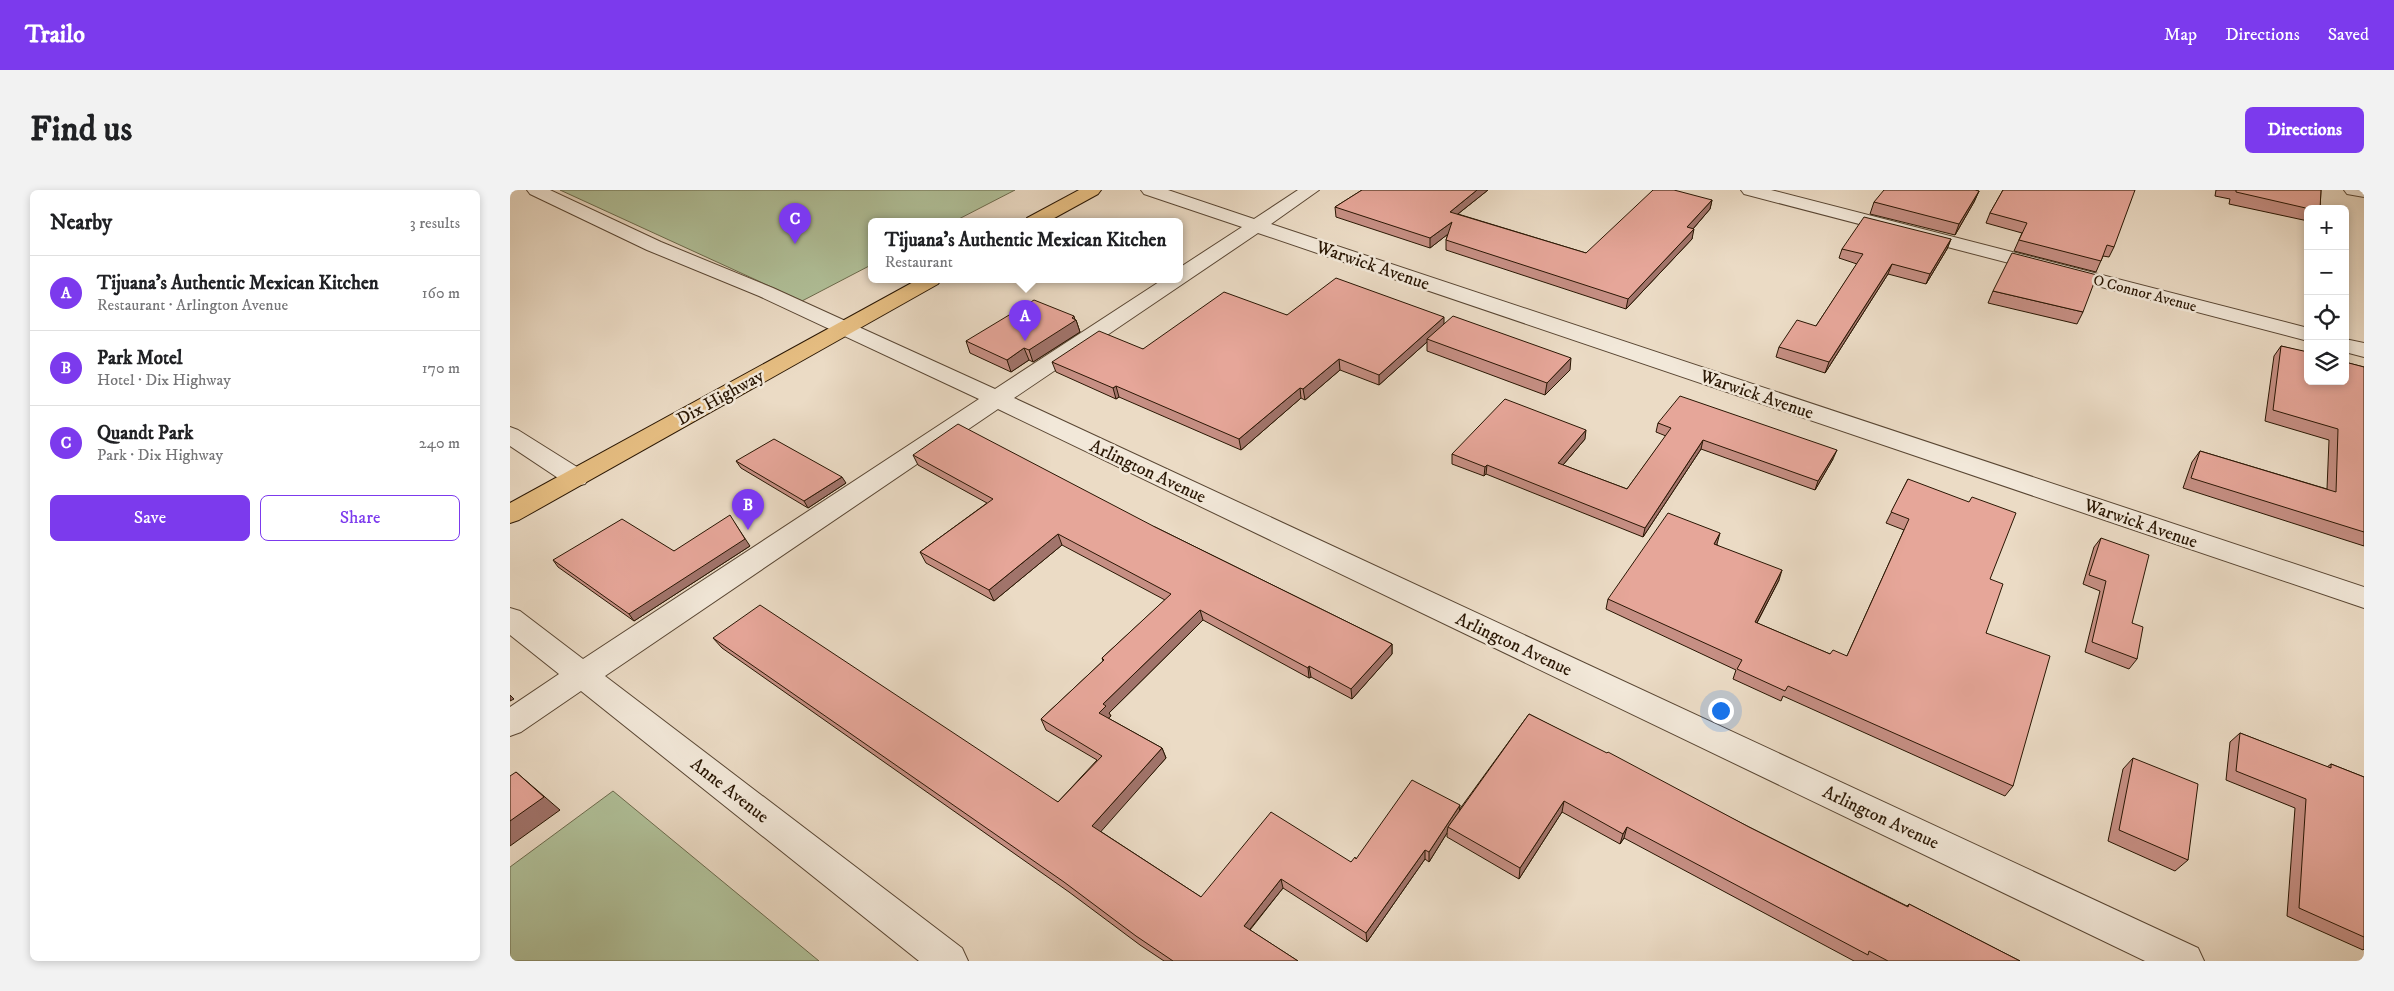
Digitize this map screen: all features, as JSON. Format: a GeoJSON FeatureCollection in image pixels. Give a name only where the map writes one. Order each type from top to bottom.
{"type":"FeatureCollection","features":[{"type":"Feature","properties":{"kind":"main road"},"geometry":{"type":"LineString","coordinates":[[1041,218],[1092,190]]}},
{"type":"Feature","properties":{"kind":"main road","name":"Dix Highway"},"geometry":{"type":"LineString","coordinates":[[510,514],[925,283]]}},
{"type":"Feature","properties":{"kind":"street","name":"Arlington Avenue"},"geometry":{"type":"LineString","coordinates":[[536,190],[654,246],[766,292],[996,399],[2185,961]]}},
{"type":"Feature","properties":{"kind":"street","name":"Warwick Avenue"},"geometry":{"type":"LineString","coordinates":[[1150,190],[2364,598]]}},
{"type":"Feature","properties":{"kind":"street"},"geometry":{"type":"LineString","coordinates":[[1183,274],[1310,190]]}},
{"type":"Feature","properties":{"kind":"street","name":"O Connor Avenue"},"geometry":{"type":"LineString","coordinates":[[1750,190],[2304,334]]}},
{"type":"Feature","properties":{"kind":"street"},"geometry":{"type":"LineString","coordinates":[[2353,190],[2364,192]]}},
{"type":"Feature","properties":{"kind":"street"},"geometry":{"type":"LineString","coordinates":[[510,723],[1170,283]]}},
{"type":"Feature","properties":{"kind":"street"},"geometry":{"type":"LineString","coordinates":[[2349,346],[2364,350]]}},
{"type":"Feature","properties":{"kind":"street"},"geometry":{"type":"LineString","coordinates":[[510,435],[576,478]]}},
{"type":"Feature","properties":{"kind":"street","name":"Anne Avenue"},"geometry":{"type":"LineString","coordinates":[[510,619],[949,961]]}},
{"type":"Feature","properties":{"kind":"green space"},"geometry":{"type":"Polygon","coordinates":[[[560,190],[1015,190],[961,218],[868,218],[868,267],[802,301],[560,190]]]}},
{"type":"Feature","properties":{"kind":"green space"},"geometry":{"type":"Polygon","coordinates":[[[613,791],[819,961],[510,961],[510,867],[613,791]]]}},
{"type":"Feature","properties":{"kind":"building"},"geometry":{"type":"Polygon","coordinates":[[[1362,190],[1477,190],[1450,212],[1586,253],[1653,190],[1674,190],[1712,200],[1687,227],[1694,229],[1628,299],[1446,240],[1452,222],[1430,238],[1335,207],[1362,190]]]}},
{"type":"Feature","properties":{"kind":"building"},"geometry":{"type":"Polygon","coordinates":[[[1884,190],[1979,191],[1959,224],[1874,202],[1884,190]]]}},
{"type":"Feature","properties":{"kind":"building"},"geometry":{"type":"Polygon","coordinates":[[[2003,190],[2135,190],[2114,247],[2107,245],[2101,261],[2019,240],[2027,223],[1990,213],[2003,190]]]}},
{"type":"Feature","properties":{"kind":"building"},"geometry":{"type":"Polygon","coordinates":[[[2236,190],[2321,190],[2320,205],[2304,205],[2304,208],[2236,192],[2236,190]]]}},
{"type":"Feature","properties":{"kind":"building"},"geometry":{"type":"Polygon","coordinates":[[[1864,217],[1951,239],[1930,274],[1892,264],[1829,362],[1779,347],[1797,320],[1816,326],[1863,254],[1842,249],[1864,217]]]}},
{"type":"Feature","properties":{"kind":"building"},"geometry":{"type":"Polygon","coordinates":[[[2012,253],[2097,275],[2083,312],[1993,291],[2012,253]]]}},
{"type":"Feature","properties":{"kind":"building"},"geometry":{"type":"Polygon","coordinates":[[[1336,278],[1444,317],[1379,375],[1339,359],[1303,389],[1300,388],[1239,439],[1116,386],[1113,388],[1052,362],[1099,331],[1143,349],[1224,292],[1287,315],[1336,278]]]}},
{"type":"Feature","properties":{"kind":"building"},"geometry":{"type":"Polygon","coordinates":[[[1034,300],[1074,316],[1072,318],[1076,320],[1029,350],[1024,348],[1007,360],[966,341],[1034,300]]]}},
{"type":"Feature","properties":{"kind":"building"},"geometry":{"type":"Polygon","coordinates":[[[1453,316],[1571,358],[1547,383],[1427,339],[1453,316]]]}},
{"type":"Feature","properties":{"kind":"building"},"geometry":{"type":"Polygon","coordinates":[[[2281,346],[2304,351],[2304,385],[2349,385],[2349,363],[2364,367],[2364,532],[2191,478],[2200,451],[2336,492],[2338,429],[2273,410],[2281,346]]]}},
{"type":"Feature","properties":{"kind":"building"},"geometry":{"type":"Polygon","coordinates":[[[1680,396],[1837,450],[1818,481],[1703,440],[1645,528],[1487,465],[1485,467],[1452,454],[1505,399],[1586,430],[1558,463],[1627,489],[1671,428],[1658,423],[1680,396]]]}},
{"type":"Feature","properties":{"kind":"building"},"geometry":{"type":"Polygon","coordinates":[[[958,424],[1155,527],[1392,644],[1351,689],[1200,610],[1103,704],[1106,706],[1099,713],[1162,748],[1092,826],[1201,897],[1271,812],[1351,862],[1355,857],[1356,859],[1412,780],[1460,805],[1429,852],[1425,850],[1366,933],[1281,879],[1244,926],[1298,961],[1173,961],[1064,882],[713,638],[760,605],[1058,802],[1102,756],[1041,719],[1104,660],[1102,658],[1171,594],[1058,534],[989,590],[920,552],[993,499],[913,455],[958,424]]]}},
{"type":"Feature","properties":{"kind":"building"},"geometry":{"type":"Polygon","coordinates":[[[774,439],[842,477],[804,501],[736,461],[774,439]]]}},
{"type":"Feature","properties":{"kind":"building"},"geometry":{"type":"Polygon","coordinates":[[[1908,479],[1969,502],[1972,497],[2016,513],[1990,579],[2003,584],[1986,633],[2050,656],[2013,786],[1788,686],[1785,691],[1737,669],[1742,660],[1608,599],[1668,513],[1720,533],[1714,544],[1782,570],[1755,622],[1830,654],[1833,650],[1847,656],[1909,519],[1891,512],[1908,479]]]}},
{"type":"Feature","properties":{"kind":"building"},"geometry":{"type":"Polygon","coordinates":[[[730,515],[745,539],[629,614],[553,560],[622,519],[674,551],[730,515]]]}},
{"type":"Feature","properties":{"kind":"building"},"geometry":{"type":"Polygon","coordinates":[[[2101,538],[2149,555],[2132,623],[2143,627],[2137,659],[2092,642],[2106,581],[2089,575],[2101,538]]]}},
{"type":"Feature","properties":{"kind":"building"},"geometry":{"type":"Polygon","coordinates":[[[1529,714],[1608,752],[1749,827],[1908,907],[1909,904],[2020,961],[1888,961],[1869,951],[1868,955],[1627,827],[1623,834],[1564,801],[1520,868],[1448,827],[1529,714]]]}},
{"type":"Feature","properties":{"kind":"building"},"geometry":{"type":"Polygon","coordinates":[[[2240,733],[2331,768],[2331,764],[2364,777],[2364,937],[2299,908],[2306,799],[2236,771],[2240,733]]]}},
{"type":"Feature","properties":{"kind":"building"},"geometry":{"type":"Polygon","coordinates":[[[2133,758],[2198,784],[2188,860],[2119,830],[2133,758]]]}},
{"type":"Feature","properties":{"kind":"building"},"geometry":{"type":"Polygon","coordinates":[[[516,772],[544,797],[510,821],[510,776],[516,772]]]}},
{"type":"Feature","properties":{"kind":"place","name":"Quandt Park"},"geometry":{"type":"Point","coordinates":[795,244]}},
{"type":"Feature","properties":{"kind":"place","name":"Tijuana's Authentic Mexican Kitchen"},"geometry":{"type":"Point","coordinates":[1025,341]}},
{"type":"Feature","properties":{"kind":"place","name":"Park Motel"},"geometry":{"type":"Point","coordinates":[748,530]}}]}
